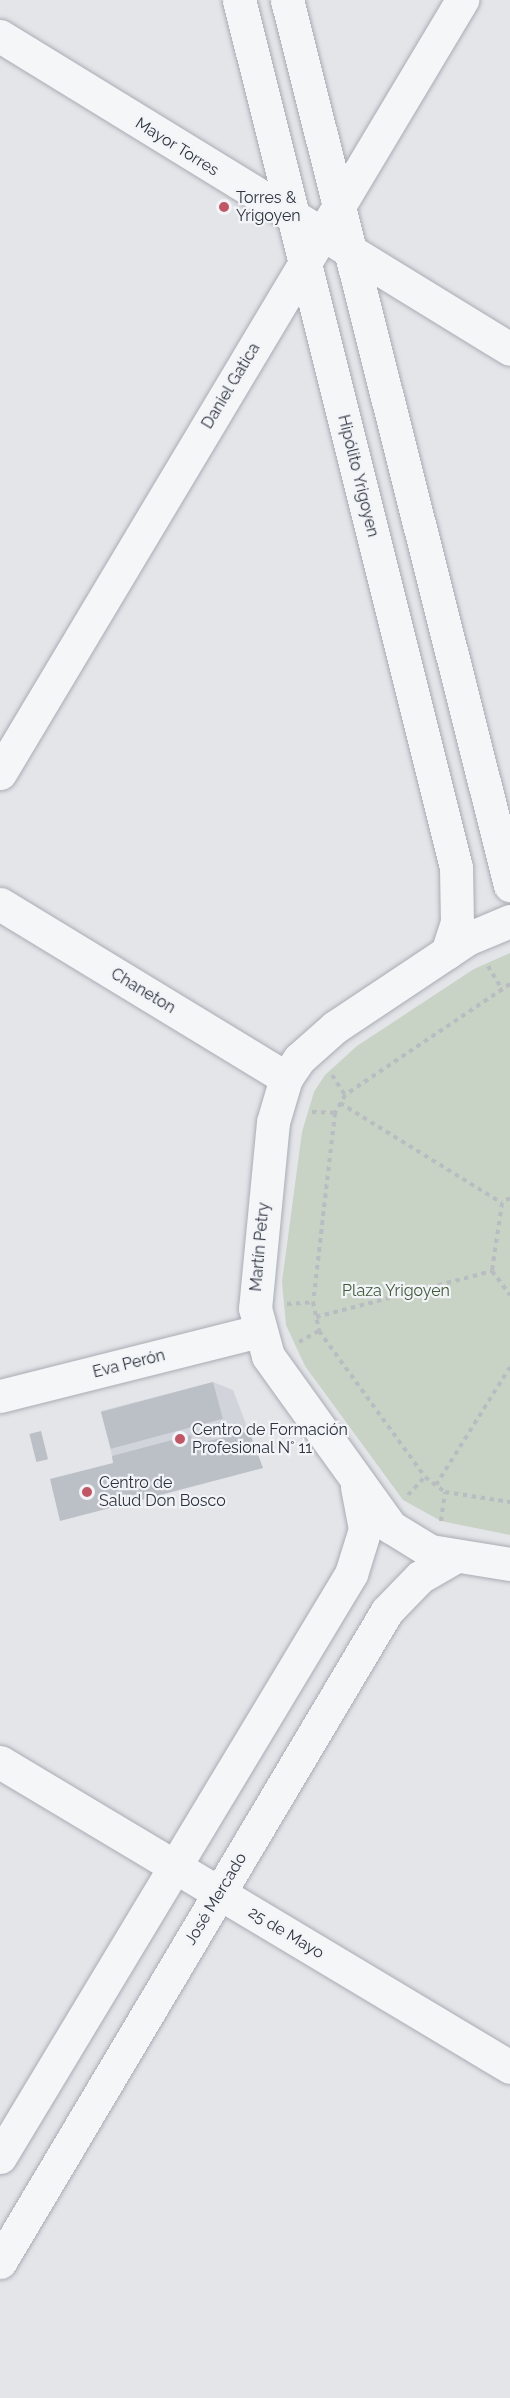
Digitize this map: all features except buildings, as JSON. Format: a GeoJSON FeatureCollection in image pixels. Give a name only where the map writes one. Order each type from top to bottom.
{"type":"FeatureCollection","features":[{"type":"Feature","properties":{"kind":"street","name":"Hipólito Yrigoyen"},"geometry":{"type":"LineString","coordinates":[[239,0],[456,867],[458,922],[447,952]]}},
{"type":"Feature","properties":{"kind":"street"},"geometry":{"type":"LineString","coordinates":[[287,0],[510,885]]}},
{"type":"Feature","properties":{"kind":"street","name":"Daniel Gatica"},"geometry":{"type":"LineString","coordinates":[[0,773],[462,0]]}},
{"type":"Feature","properties":{"kind":"street","name":"Mayor Torres"},"geometry":{"type":"LineString","coordinates":[[0,36],[321,236],[510,349]]}},
{"type":"Feature","properties":{"kind":"street","name":"Chaneton"},"geometry":{"type":"LineString","coordinates":[[0,904],[286,1078]]}},
{"type":"Feature","properties":{"kind":"street","name":"Martín Petry"},"geometry":{"type":"LineString","coordinates":[[510,921],[447,952],[335,1027],[299,1059],[286,1078],[273,1122],[255,1283],[259,1331],[284,1383],[356,1483],[391,1527],[430,1551],[454,1557],[510,1564]]}},
{"type":"Feature","properties":{"kind":"street","name":"Eva Perón"},"geometry":{"type":"LineString","coordinates":[[0,1396],[259,1331]]}},
{"type":"Feature","properties":{"kind":"street"},"geometry":{"type":"LineString","coordinates":[[0,2157],[358,1560],[365,1529],[356,1483]]}},
{"type":"Feature","properties":{"kind":"street","name":"José Mercado"},"geometry":{"type":"LineString","coordinates":[[0,2262],[387,1611],[420,1577],[454,1557]]}},
{"type":"Feature","properties":{"kind":"street","name":"25 de Mayo"},"geometry":{"type":"LineString","coordinates":[[0,1762],[510,2067]]}},
{"type":"Feature","properties":{"kind":"path"},"geometry":{"type":"LineString","coordinates":[[487,963],[500,986]]}},
{"type":"Feature","properties":{"kind":"path"},"geometry":{"type":"LineString","coordinates":[[510,984],[500,986],[345,1095],[340,1103],[335,1113],[313,1302],[319,1331],[425,1477],[445,1492],[510,1502]]}},
{"type":"Feature","properties":{"kind":"path"},"geometry":{"type":"LineString","coordinates":[[329,1070],[345,1095]]}},
{"type":"Feature","properties":{"kind":"path"},"geometry":{"type":"LineString","coordinates":[[340,1103],[502,1203]]}},
{"type":"Feature","properties":{"kind":"path"},"geometry":{"type":"LineString","coordinates":[[306,1111],[335,1113]]}},
{"type":"Feature","properties":{"kind":"path"},"geometry":{"type":"LineString","coordinates":[[510,1198],[502,1203],[492,1271],[510,1295]]}},
{"type":"Feature","properties":{"kind":"path"},"geometry":{"type":"LineString","coordinates":[[316,1317],[492,1271]]}},
{"type":"Feature","properties":{"kind":"path"},"geometry":{"type":"LineString","coordinates":[[282,1304],[313,1302]]}},
{"type":"Feature","properties":{"kind":"path"},"geometry":{"type":"LineString","coordinates":[[293,1345],[319,1331]]}},
{"type":"Feature","properties":{"kind":"path"},"geometry":{"type":"LineString","coordinates":[[436,1485],[510,1367]]}},
{"type":"Feature","properties":{"kind":"path"},"geometry":{"type":"LineString","coordinates":[[403,1500],[425,1477]]}},
{"type":"Feature","properties":{"kind":"path"},"geometry":{"type":"LineString","coordinates":[[441,1521],[445,1492]]}},
{"type":"Feature","properties":{"kind":"shaded area","name":"Centro de Formación Profesional N° 11"},"geometry":{"type":"Polygon","coordinates":[[[213,1382],[233,1390],[263,1468],[124,1505],[101,1411],[213,1382]]]}},
{"type":"Feature","properties":{"kind":"green space","name":"Plaza Yrigoyen"},"geometry":{"type":"Polygon","coordinates":[[[510,953],[510,1535],[441,1521],[403,1500],[305,1366],[286,1325],[282,1282],[302,1132],[314,1092],[325,1075],[357,1046],[474,969],[510,953]]]}},
{"type":"Feature","properties":{"kind":"place","name":"Torres & Yrigoyen"},"geometry":{"type":"Point","coordinates":[224,207]}},
{"type":"Feature","properties":{"kind":"place","name":"Centro de Formación Profesional N° 11"},"geometry":{"type":"Point","coordinates":[180,1439]}},
{"type":"Feature","properties":{"kind":"place","name":"Centro de Salud Don Bosco"},"geometry":{"type":"Point","coordinates":[87,1492]}}]}
